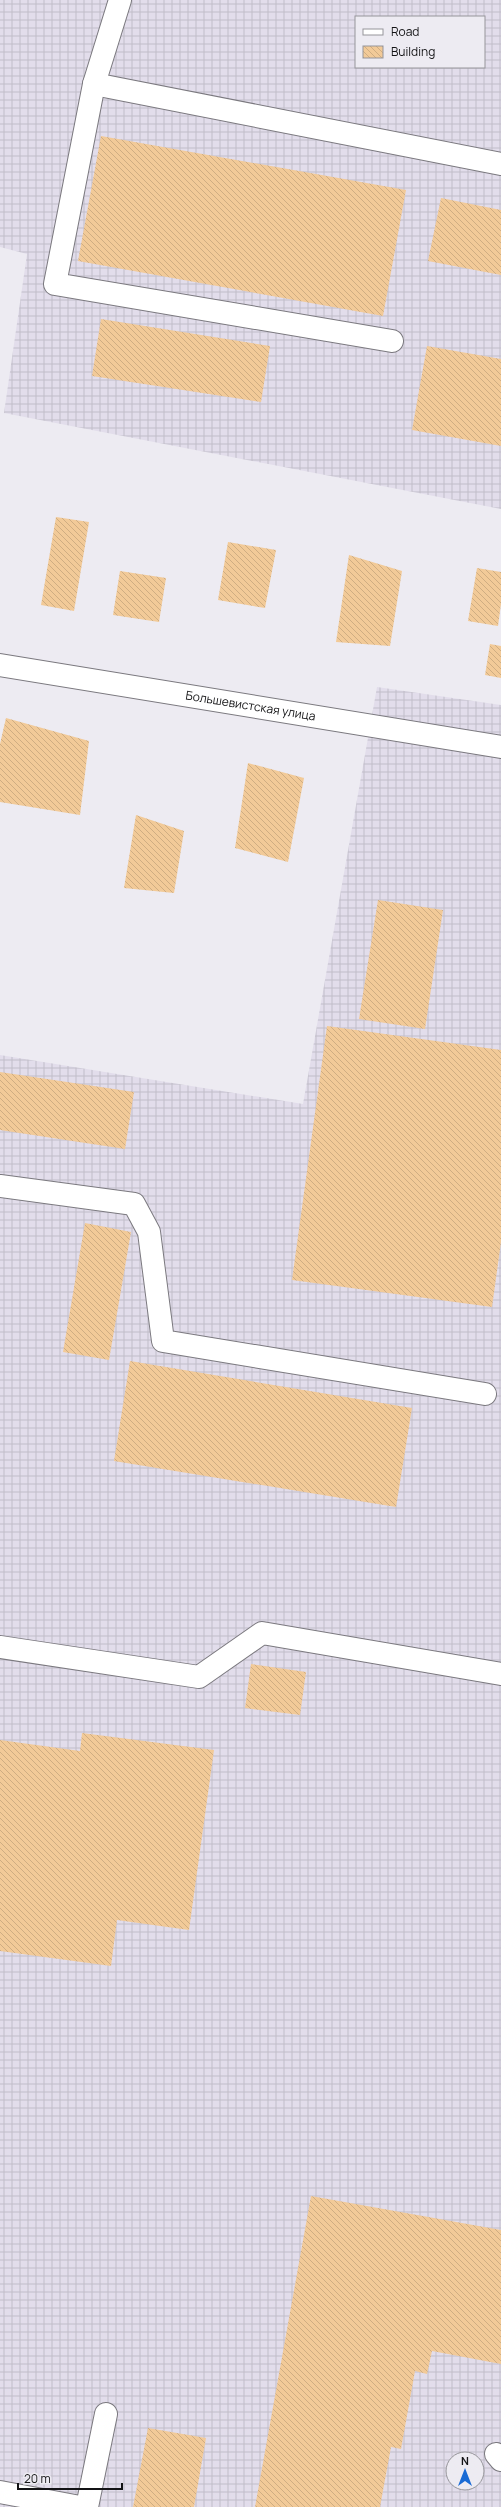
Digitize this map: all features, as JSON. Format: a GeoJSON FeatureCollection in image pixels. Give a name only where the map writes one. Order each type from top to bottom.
{"type":"FeatureCollection","features":[{"type":"Feature","properties":{"kind":"street"},"geometry":{"type":"LineString","coordinates":[[120,0],[94,84],[55,284],[392,341]]}},
{"type":"Feature","properties":{"kind":"street"},"geometry":{"type":"LineString","coordinates":[[94,84],[501,164]]}},
{"type":"Feature","properties":{"kind":"street","name":"Большевистская улица"},"geometry":{"type":"LineString","coordinates":[[0,665],[501,747]]}},
{"type":"Feature","properties":{"kind":"street"},"geometry":{"type":"LineString","coordinates":[[0,1186],[134,1204],[149,1232],[163,1340],[484,1394]]}},
{"type":"Feature","properties":{"kind":"street"},"geometry":{"type":"LineString","coordinates":[[0,1647],[199,1677],[262,1633],[501,1674]]}},
{"type":"Feature","properties":{"kind":"street"},"geometry":{"type":"LineString","coordinates":[[87,2507],[106,2414]]}},
{"type":"Feature","properties":{"kind":"street"},"geometry":{"type":"LineString","coordinates":[[0,2492],[80,2507]]}},
{"type":"Feature","properties":{"kind":"shaded area"},"geometry":{"type":"Polygon","coordinates":[[[0,0],[501,0],[501,509],[4,413],[27,254],[0,247],[0,0]]]}},
{"type":"Feature","properties":{"kind":"shaded area"},"geometry":{"type":"Polygon","coordinates":[[[377,687],[501,705],[501,2507],[0,2507],[0,1055],[303,1104],[377,687]]]}},
{"type":"Feature","properties":{"kind":"building"},"geometry":{"type":"Polygon","coordinates":[[[101,136],[406,190],[383,316],[78,261],[101,136]]]}},
{"type":"Feature","properties":{"kind":"building"},"geometry":{"type":"Polygon","coordinates":[[[441,198],[501,210],[501,275],[428,261],[441,198]]]}},
{"type":"Feature","properties":{"kind":"building"},"geometry":{"type":"Polygon","coordinates":[[[101,319],[270,346],[261,402],[92,376],[101,319]]]}},
{"type":"Feature","properties":{"kind":"building"},"geometry":{"type":"Polygon","coordinates":[[[427,346],[501,359],[501,446],[412,430],[427,346]]]}},
{"type":"Feature","properties":{"kind":"building"},"geometry":{"type":"Polygon","coordinates":[[[56,517],[89,522],[74,611],[41,605],[56,517]]]}},
{"type":"Feature","properties":{"kind":"building"},"geometry":{"type":"Polygon","coordinates":[[[228,542],[276,550],[265,608],[218,600],[228,542]]]}},
{"type":"Feature","properties":{"kind":"building"},"geometry":{"type":"Polygon","coordinates":[[[349,555],[402,571],[390,646],[336,642],[349,555]]]}},
{"type":"Feature","properties":{"kind":"building"},"geometry":{"type":"Polygon","coordinates":[[[477,568],[501,572],[501,604],[498,626],[468,621],[477,568]]]}},
{"type":"Feature","properties":{"kind":"building"},"geometry":{"type":"Polygon","coordinates":[[[120,571],[166,578],[159,622],[113,615],[120,571]]]}},
{"type":"Feature","properties":{"kind":"building"},"geometry":{"type":"Polygon","coordinates":[[[490,644],[501,646],[501,678],[485,675],[490,644]]]}},
{"type":"Feature","properties":{"kind":"building"},"geometry":{"type":"Polygon","coordinates":[[[6,718],[89,741],[80,815],[0,802],[0,744],[6,718]]]}},
{"type":"Feature","properties":{"kind":"building"},"geometry":{"type":"Polygon","coordinates":[[[248,763],[304,778],[288,862],[235,848],[248,763]]]}},
{"type":"Feature","properties":{"kind":"building"},"geometry":{"type":"Polygon","coordinates":[[[136,815],[184,831],[174,893],[124,888],[136,815]]]}},
{"type":"Feature","properties":{"kind":"building"},"geometry":{"type":"Polygon","coordinates":[[[378,900],[443,910],[425,1029],[359,1019],[378,900]]]}},
{"type":"Feature","properties":{"kind":"building"},"geometry":{"type":"Polygon","coordinates":[[[327,1026],[501,1050],[501,1242],[492,1307],[292,1280],[327,1026]]]}},
{"type":"Feature","properties":{"kind":"building"},"geometry":{"type":"Polygon","coordinates":[[[0,1072],[134,1092],[125,1149],[0,1130],[0,1072]]]}},
{"type":"Feature","properties":{"kind":"building"},"geometry":{"type":"Polygon","coordinates":[[[85,1223],[131,1232],[109,1360],[63,1352],[85,1223]]]}},
{"type":"Feature","properties":{"kind":"building"},"geometry":{"type":"Polygon","coordinates":[[[130,1361],[412,1408],[396,1507],[114,1461],[130,1361]]]}},
{"type":"Feature","properties":{"kind":"building"},"geometry":{"type":"Polygon","coordinates":[[[251,1664],[306,1672],[300,1715],[245,1708],[251,1664]]]}},
{"type":"Feature","properties":{"kind":"building"},"geometry":{"type":"Polygon","coordinates":[[[82,1733],[214,1750],[189,1930],[117,1920],[111,1966],[0,1951],[0,1740],[80,1751],[82,1733]]]}},
{"type":"Feature","properties":{"kind":"building"},"geometry":{"type":"Polygon","coordinates":[[[311,2196],[501,2230],[501,2364],[432,2351],[427,2374],[415,2371],[401,2449],[391,2447],[380,2507],[255,2507],[311,2196]]]}},
{"type":"Feature","properties":{"kind":"building"},"geometry":{"type":"Polygon","coordinates":[[[148,2428],[206,2438],[194,2507],[133,2507],[148,2428]]]}}]}
